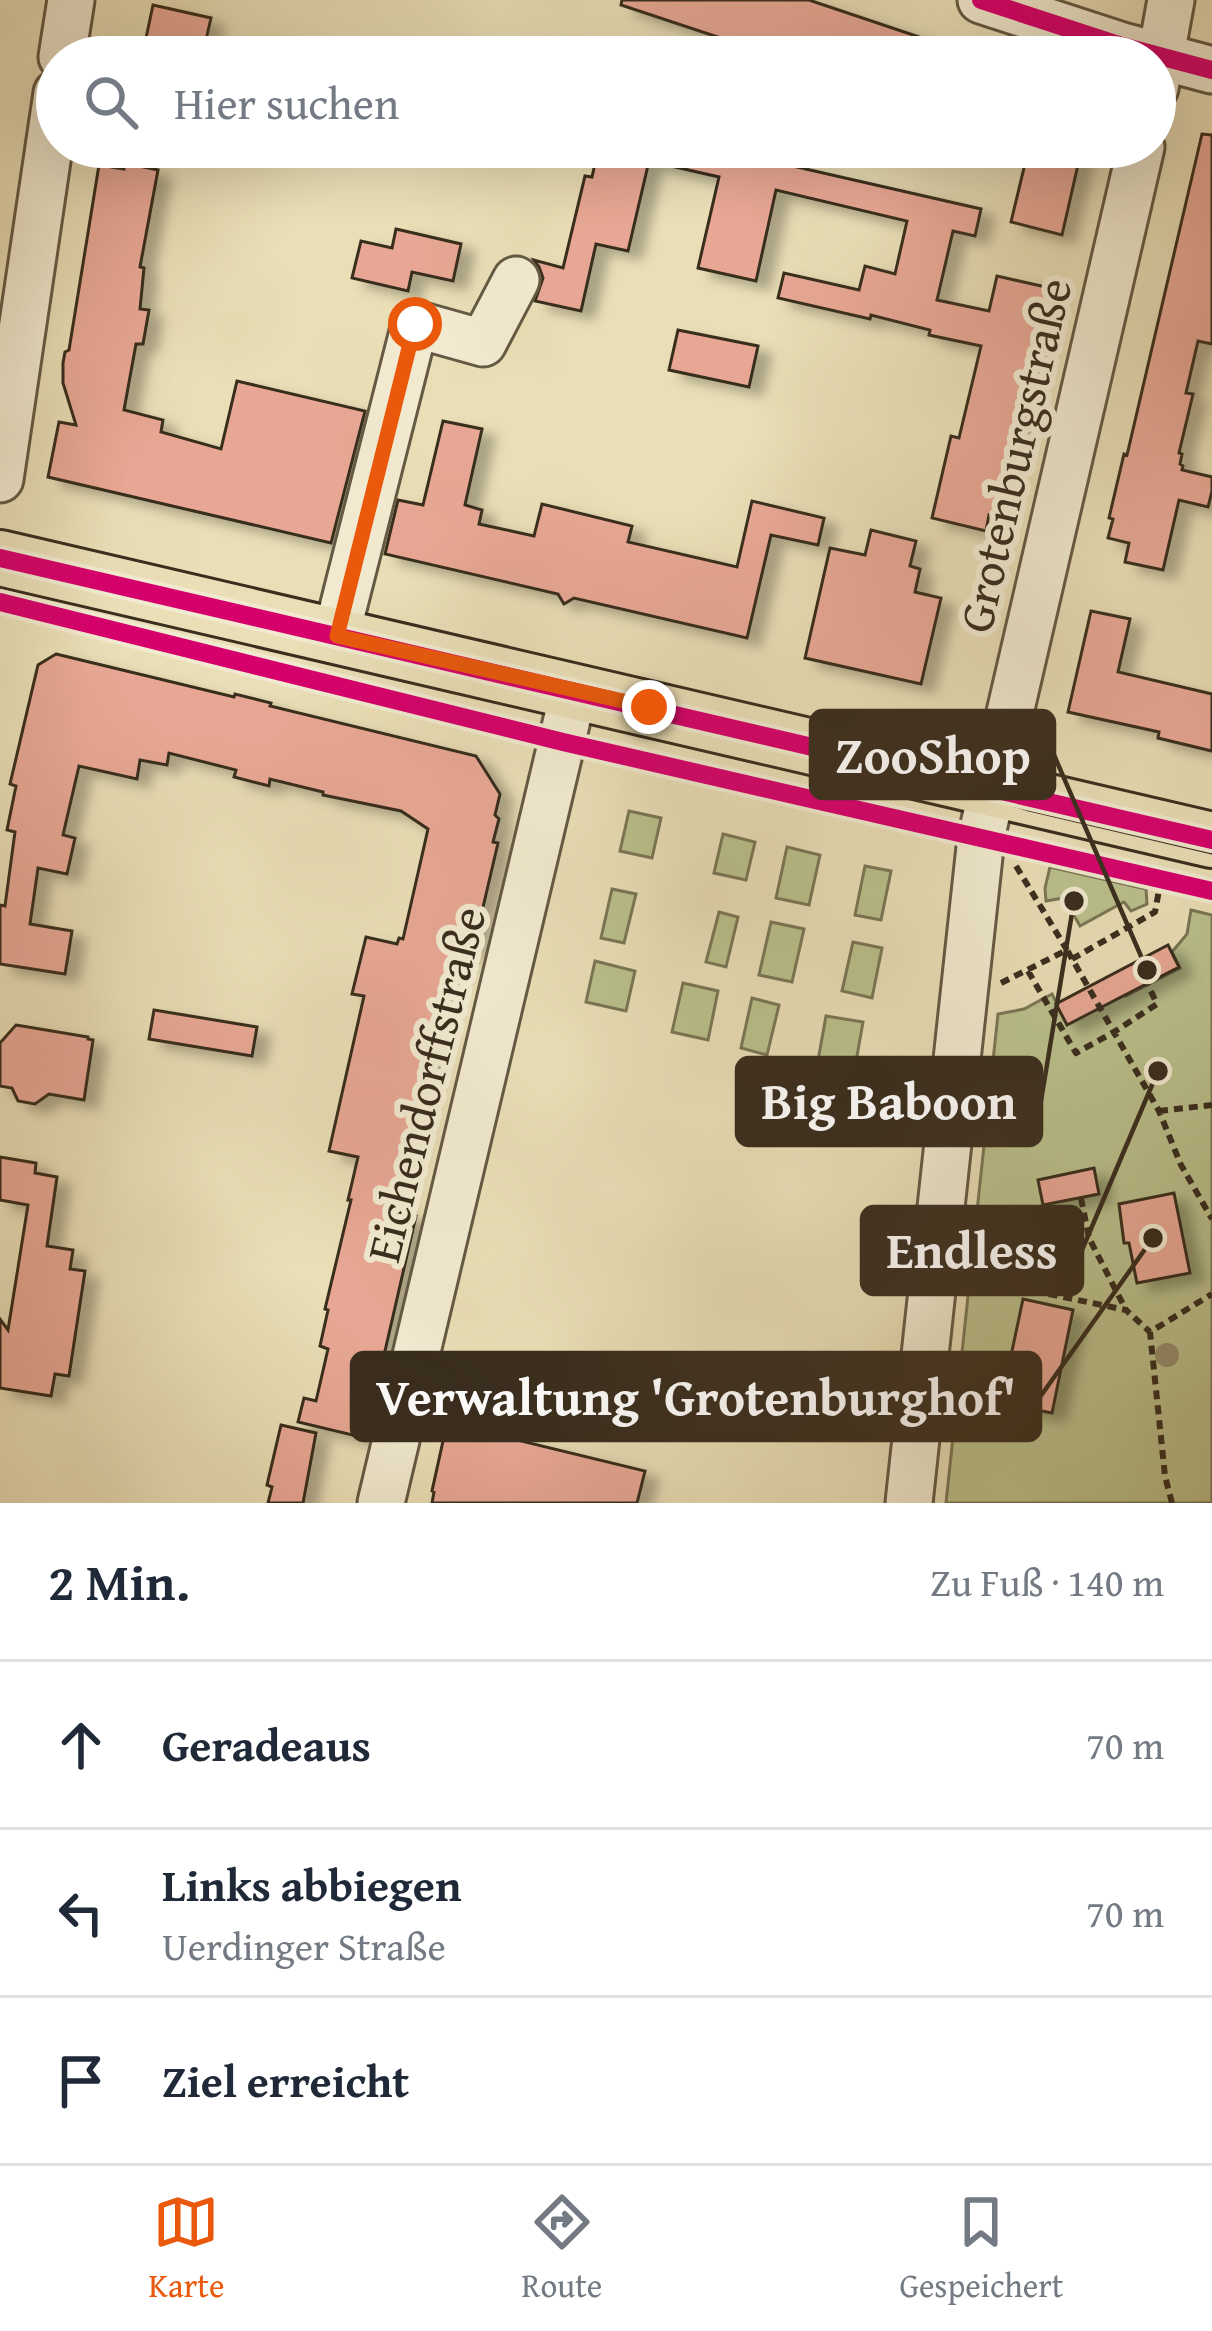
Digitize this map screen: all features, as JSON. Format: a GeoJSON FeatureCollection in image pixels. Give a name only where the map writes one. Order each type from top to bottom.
{"type":"FeatureCollection","features":[{"type":"Feature","properties":{"kind":"main road"},"geometry":{"type":"LineString","coordinates":[[0,558],[1212,839]]}},
{"type":"Feature","properties":{"kind":"street"},"geometry":{"type":"LineString","coordinates":[[65,36],[71,0]]}},
{"type":"Feature","properties":{"kind":"street"},"geometry":{"type":"LineString","coordinates":[[981,0],[1070,36]]}},
{"type":"Feature","properties":{"kind":"street"},"geometry":{"type":"LineString","coordinates":[[1165,36],[1171,0]]}},
{"type":"Feature","properties":{"kind":"street"},"geometry":{"type":"LineString","coordinates":[[1176,71],[1212,70]]}},
{"type":"Feature","properties":{"kind":"street"},"geometry":{"type":"LineString","coordinates":[[0,478],[46,168]]}},
{"type":"Feature","properties":{"kind":"street","name":"Grotenburgstraße"},"geometry":{"type":"LineString","coordinates":[[909,1503],[981,838],[1136,168]]}},
{"type":"Feature","properties":{"kind":"street"},"geometry":{"type":"LineString","coordinates":[[337,636],[415,324],[484,343],[516,280]]}},
{"type":"Feature","properties":{"kind":"street","name":"Eichendorffstraße"},"geometry":{"type":"LineString","coordinates":[[382,1503],[574,690]]}},
{"type":"Feature","properties":{"kind":"path"},"geometry":{"type":"LineString","coordinates":[[1020,847],[1016,867],[1160,1112],[1180,1165],[1212,1219]]}},
{"type":"Feature","properties":{"kind":"path"},"geometry":{"type":"LineString","coordinates":[[1072,959],[1155,912],[1161,879]]}},
{"type":"Feature","properties":{"kind":"path"},"geometry":{"type":"LineString","coordinates":[[964,981],[1001,983],[1067,950]]}},
{"type":"Feature","properties":{"kind":"path"},"geometry":{"type":"LineString","coordinates":[[1028,970],[1076,1053],[1157,1004],[1147,983]]}},
{"type":"Feature","properties":{"kind":"path"},"geometry":{"type":"LineString","coordinates":[[1160,1112],[1212,1105]]}},
{"type":"Feature","properties":{"kind":"path"},"geometry":{"type":"LineString","coordinates":[[1081,1198],[1089,1238],[1126,1310],[1150,1332],[1172,1503]]}},
{"type":"Feature","properties":{"kind":"path"},"geometry":{"type":"LineString","coordinates":[[1054,1215],[1083,1209]]}},
{"type":"Feature","properties":{"kind":"path"},"geometry":{"type":"LineString","coordinates":[[1034,1292],[1126,1310]]}},
{"type":"Feature","properties":{"kind":"path"},"geometry":{"type":"LineString","coordinates":[[1150,1332],[1212,1294]]}},
{"type":"Feature","properties":{"kind":"green space"},"geometry":{"type":"Polygon","coordinates":[[[629,811],[661,818],[652,858],[620,851],[629,811]]]}},
{"type":"Feature","properties":{"kind":"green space"},"geometry":{"type":"Polygon","coordinates":[[[723,834],[755,842],[746,880],[714,873],[723,834]]]}},
{"type":"Feature","properties":{"kind":"green space"},"geometry":{"type":"Polygon","coordinates":[[[787,847],[820,855],[809,905],[776,898],[787,847]]]}},
{"type":"Feature","properties":{"kind":"green space"},"geometry":{"type":"Polygon","coordinates":[[[865,866],[891,871],[881,920],[855,915],[865,866]]]}},
{"type":"Feature","properties":{"kind":"green space"},"geometry":{"type":"Polygon","coordinates":[[[1050,867],[1146,889],[1147,904],[1131,911],[1124,902],[1080,926],[1064,898],[1046,901],[1050,867]]]}},
{"type":"Feature","properties":{"kind":"green space"},"geometry":{"type":"Polygon","coordinates":[[[612,889],[636,894],[624,943],[601,938],[612,889]]]}},
{"type":"Feature","properties":{"kind":"green space"},"geometry":{"type":"Polygon","coordinates":[[[1191,910],[1212,915],[1212,1503],[946,1503],[998,1014],[1024,1009],[1052,994],[1067,1023],[1116,978],[1126,996],[1180,968],[1172,952],[1187,934],[1191,910]]]}},
{"type":"Feature","properties":{"kind":"green space"},"geometry":{"type":"Polygon","coordinates":[[[719,912],[738,917],[726,967],[706,962],[719,912]]]}},
{"type":"Feature","properties":{"kind":"green space"},"geometry":{"type":"Polygon","coordinates":[[[771,922],[804,929],[792,982],[759,975],[771,922]]]}},
{"type":"Feature","properties":{"kind":"green space"},"geometry":{"type":"Polygon","coordinates":[[[853,942],[882,948],[872,998],[842,991],[853,942]]]}},
{"type":"Feature","properties":{"kind":"green space"},"geometry":{"type":"Polygon","coordinates":[[[595,961],[635,971],[626,1011],[586,1002],[595,961]]]}},
{"type":"Feature","properties":{"kind":"green space"},"geometry":{"type":"Polygon","coordinates":[[[683,983],[718,991],[708,1040],[672,1032],[683,983]]]}},
{"type":"Feature","properties":{"kind":"green space"},"geometry":{"type":"Polygon","coordinates":[[[752,998],[779,1005],[767,1055],[741,1048],[752,998]]]}},
{"type":"Feature","properties":{"kind":"green space"},"geometry":{"type":"Polygon","coordinates":[[[826,1016],[863,1022],[854,1073],[817,1066],[826,1016]]]}},
{"type":"Feature","properties":{"kind":"building"},"geometry":{"type":"Polygon","coordinates":[[[622,0],[809,0],[916,36],[715,36],[621,5],[622,0]]]}},
{"type":"Feature","properties":{"kind":"building"},"geometry":{"type":"Polygon","coordinates":[[[153,5],[211,18],[207,36],[146,36],[153,5]]]}},
{"type":"Feature","properties":{"kind":"building"},"geometry":{"type":"Polygon","coordinates":[[[1202,134],[1212,135],[1212,344],[1198,341],[1186,393],[1193,394],[1179,453],[1182,470],[1212,477],[1212,491],[1208,507],[1179,500],[1163,570],[1125,562],[1129,543],[1108,538],[1113,519],[1109,518],[1202,134]]]}},
{"type":"Feature","properties":{"kind":"building"},"geometry":{"type":"Polygon","coordinates":[[[99,168],[158,170],[140,267],[144,268],[140,309],[149,310],[143,344],[136,344],[124,410],[163,420],[161,432],[221,449],[237,381],[365,411],[331,543],[48,477],[59,422],[76,425],[63,383],[63,363],[99,168]]]}},
{"type":"Feature","properties":{"kind":"building"},"geometry":{"type":"Polygon","coordinates":[[[594,168],[647,168],[628,251],[596,244],[581,311],[535,301],[543,278],[534,260],[563,268],[585,176],[592,177],[594,168]]]}},
{"type":"Feature","properties":{"kind":"building"},"geometry":{"type":"Polygon","coordinates":[[[680,168],[801,168],[981,209],[975,236],[953,231],[937,300],[989,311],[997,276],[1050,288],[996,517],[989,515],[986,531],[932,518],[951,436],[959,438],[981,346],[871,315],[870,319],[778,298],[784,273],[859,290],[865,266],[895,274],[907,221],[776,190],[756,281],[698,268],[719,177],[680,168]]]}},
{"type":"Feature","properties":{"kind":"building"},"geometry":{"type":"Polygon","coordinates":[[[1024,168],[1077,168],[1062,235],[1011,222],[1024,168]]]}},
{"type":"Feature","properties":{"kind":"building"},"geometry":{"type":"Polygon","coordinates":[[[396,229],[461,244],[453,281],[412,272],[408,291],[352,278],[361,241],[392,248],[396,229]]]}},
{"type":"Feature","properties":{"kind":"building"},"geometry":{"type":"Polygon","coordinates":[[[678,330],[758,346],[749,387],[669,370],[678,330]]]}},
{"type":"Feature","properties":{"kind":"building"},"geometry":{"type":"Polygon","coordinates":[[[443,421],[482,429],[465,505],[482,510],[479,524],[534,536],[542,504],[632,526],[628,542],[737,567],[752,501],[824,518],[818,545],[771,535],[747,638],[574,598],[564,604],[558,594],[385,554],[398,500],[423,505],[443,421]]]}},
{"type":"Feature","properties":{"kind":"building"},"geometry":{"type":"Polygon","coordinates":[[[871,530],[916,541],[910,566],[920,569],[915,592],[941,598],[921,684],[805,658],[830,548],[865,555],[871,530]]]}},
{"type":"Feature","properties":{"kind":"building"},"geometry":{"type":"Polygon","coordinates":[[[1091,611],[1130,619],[1118,672],[1212,694],[1212,751],[1158,738],[1159,732],[1068,712],[1091,611]]]}},
{"type":"Feature","properties":{"kind":"building"},"geometry":{"type":"Polygon","coordinates":[[[56,654],[476,756],[500,794],[493,842],[498,843],[473,950],[465,947],[452,978],[444,976],[394,1211],[416,1216],[365,1438],[298,1422],[304,1398],[316,1401],[328,1349],[320,1346],[325,1309],[358,1157],[329,1151],[364,996],[352,994],[366,937],[397,944],[403,939],[428,829],[401,811],[270,779],[269,786],[234,777],[236,770],[169,753],[167,765],[140,760],[137,779],[79,766],[63,835],[75,838],[67,874],[38,868],[30,924],[72,931],[65,974],[0,964],[0,905],[5,906],[15,832],[7,830],[16,786],[10,784],[38,665],[56,654]]]}},
{"type":"Feature","properties":{"kind":"building"},"geometry":{"type":"Polygon","coordinates":[[[1168,945],[1179,967],[1067,1025],[1056,1004],[1168,945]]]}},
{"type":"Feature","properties":{"kind":"building"},"geometry":{"type":"Polygon","coordinates":[[[154,1010],[257,1027],[252,1056],[149,1039],[154,1010]]]}},
{"type":"Feature","properties":{"kind":"building"},"geometry":{"type":"Polygon","coordinates":[[[16,1025],[93,1040],[84,1100],[49,1094],[35,1104],[18,1101],[12,1088],[0,1086],[0,1043],[16,1025]]]}},
{"type":"Feature","properties":{"kind":"building"},"geometry":{"type":"Polygon","coordinates":[[[0,1157],[36,1163],[35,1173],[57,1177],[47,1246],[73,1250],[70,1269],[85,1271],[69,1376],[55,1374],[51,1396],[0,1388],[0,1319],[8,1330],[28,1205],[0,1200],[0,1157]]]}},
{"type":"Feature","properties":{"kind":"building"},"geometry":{"type":"Polygon","coordinates":[[[1094,1168],[1099,1194],[1043,1205],[1038,1180],[1094,1168]]]}},
{"type":"Feature","properties":{"kind":"building"},"geometry":{"type":"Polygon","coordinates":[[[1174,1193],[1190,1273],[1137,1283],[1129,1243],[1124,1243],[1119,1204],[1174,1193]]]}},
{"type":"Feature","properties":{"kind":"building"},"geometry":{"type":"Polygon","coordinates":[[[1023,1299],[1073,1310],[1052,1413],[1001,1403],[1023,1299]]]}},
{"type":"Feature","properties":{"kind":"building"},"geometry":{"type":"Polygon","coordinates":[[[447,1423],[645,1471],[637,1503],[432,1503],[447,1423]]]}},
{"type":"Feature","properties":{"kind":"building"},"geometry":{"type":"Polygon","coordinates":[[[281,1425],[316,1433],[303,1503],[268,1503],[272,1487],[267,1485],[281,1425]]]}},
{"type":"Feature","properties":{"kind":"tram line"},"geometry":{"type":"LineString","coordinates":[[0,565],[896,769],[1029,810],[1212,853]]}},
{"type":"Feature","properties":{"kind":"tram line"},"geometry":{"type":"LineString","coordinates":[[970,775],[1174,826]]}},
{"type":"Feature","properties":{"kind":"cycle path"},"geometry":{"type":"LineString","coordinates":[[981,0],[1091,36]]}},
{"type":"Feature","properties":{"kind":"cycle path"},"geometry":{"type":"LineString","coordinates":[[1176,60],[1212,70]]}},
{"type":"Feature","properties":{"kind":"cycle path"},"geometry":{"type":"LineString","coordinates":[[0,558],[1212,840]]}},
{"type":"Feature","properties":{"kind":"cycle path"},"geometry":{"type":"LineString","coordinates":[[0,602],[563,742],[1212,891]]}},
{"type":"Feature","properties":{"kind":"place","name":"Big Baboon"},"geometry":{"type":"Point","coordinates":[1074,901]}},
{"type":"Feature","properties":{"kind":"place","name":"ZooShop"},"geometry":{"type":"Point","coordinates":[1147,970]}},
{"type":"Feature","properties":{"kind":"place","name":"Endless"},"geometry":{"type":"Point","coordinates":[1158,1071]}},
{"type":"Feature","properties":{"kind":"place","name":"Verwaltung 'Grotenburghof'"},"geometry":{"type":"Point","coordinates":[1153,1238]}},
{"type":"Feature","properties":{"kind":"route"},"geometry":{"type":"LineString","coordinates":[[415,324],[337,636],[649,707]]}}]}
